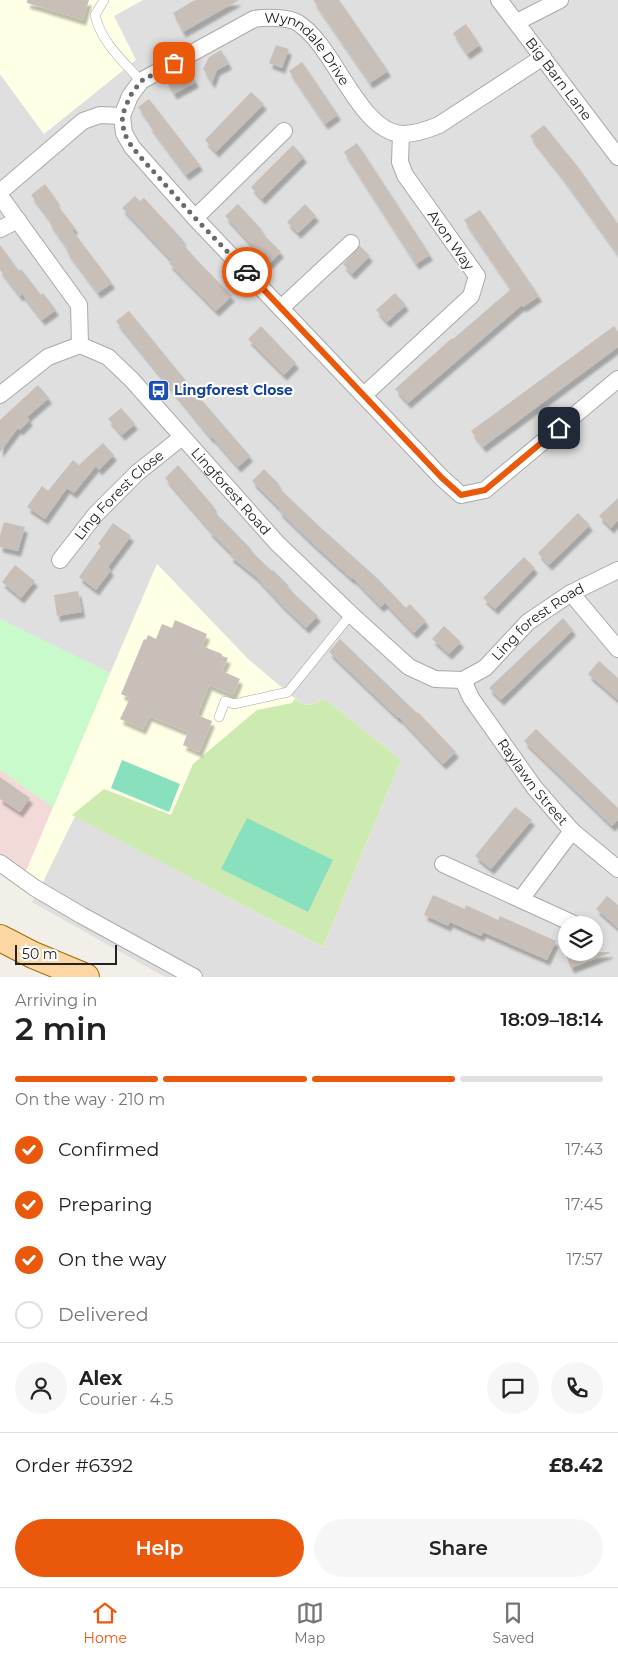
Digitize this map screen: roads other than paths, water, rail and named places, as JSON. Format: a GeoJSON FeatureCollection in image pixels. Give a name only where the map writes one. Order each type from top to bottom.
{"type":"FeatureCollection","features":[{"type":"Feature","properties":{"kind":"main road"},"geometry":{"type":"LineString","coordinates":[[0,938],[71,974]]}},
{"type":"Feature","properties":{"kind":"street","name":"Big Barn Lane"},"geometry":{"type":"LineString","coordinates":[[500,0],[618,157]]}},
{"type":"Feature","properties":{"kind":"street"},"geometry":{"type":"LineString","coordinates":[[517,22],[560,0]]}},
{"type":"Feature","properties":{"kind":"street","name":"Wynndale Drive"},"geometry":{"type":"LineString","coordinates":[[122,116],[130,96],[141,81],[254,19],[267,16],[298,22],[319,43],[371,119],[386,129],[401,134]]}},
{"type":"Feature","properties":{"kind":"street"},"geometry":{"type":"LineString","coordinates":[[401,134],[423,132],[439,125],[543,57]]}},
{"type":"Feature","properties":{"kind":"street"},"geometry":{"type":"LineString","coordinates":[[0,395],[48,357],[80,345],[79,305],[0,194],[83,121],[100,115],[122,116],[124,133],[132,147],[195,218],[442,478],[461,495],[485,490],[618,379]]}},
{"type":"Feature","properties":{"kind":"street"},"geometry":{"type":"LineString","coordinates":[[195,218],[284,131]]}},
{"type":"Feature","properties":{"kind":"street","name":"Avon Way"},"geometry":{"type":"LineString","coordinates":[[364,395],[471,296],[477,276],[405,175],[400,162],[401,134]]}},
{"type":"Feature","properties":{"kind":"street"},"geometry":{"type":"LineString","coordinates":[[0,230],[18,220]]}},
{"type":"Feature","properties":{"kind":"street"},"geometry":{"type":"LineString","coordinates":[[281,308],[351,242]]}},
{"type":"Feature","properties":{"kind":"street","name":"Lingforest Road"},"geometry":{"type":"LineString","coordinates":[[80,345],[108,356],[132,380],[277,543],[409,666],[435,678],[464,680]]}},
{"type":"Feature","properties":{"kind":"street","name":"Ling Forest Close"},"geometry":{"type":"LineString","coordinates":[[60,560],[96,514],[130,480],[182,437]]}},
{"type":"Feature","properties":{"kind":"street","name":"Ling forest Road"},"geometry":{"type":"LineString","coordinates":[[464,680],[485,668],[528,622],[571,592],[618,570]]}},
{"type":"Feature","properties":{"kind":"street"},"geometry":{"type":"LineString","coordinates":[[571,592],[618,650]]}},
{"type":"Feature","properties":{"kind":"street","name":"Raylawn Street"},"geometry":{"type":"LineString","coordinates":[[464,680],[471,698],[534,787],[572,831],[618,869]]}},
{"type":"Feature","properties":{"kind":"street"},"geometry":{"type":"LineString","coordinates":[[520,899],[572,831]]}},
{"type":"Feature","properties":{"kind":"street"},"geometry":{"type":"LineString","coordinates":[[0,863],[35,888],[194,977]]}},
{"type":"Feature","properties":{"kind":"street"},"geometry":{"type":"LineString","coordinates":[[443,864],[558,917]]}},
{"type":"Feature","properties":{"kind":"lane"},"geometry":{"type":"LineString","coordinates":[[104,0],[96,15],[98,26],[107,43],[141,81]]}},
{"type":"Feature","properties":{"kind":"lane"},"geometry":{"type":"LineString","coordinates":[[219,717],[225,701],[234,704],[288,692],[351,614]]}},
{"type":"Feature","properties":{"kind":"place","name":"Lingforest Close"},"geometry":{"type":"Point","coordinates":[158,390]}}]}
